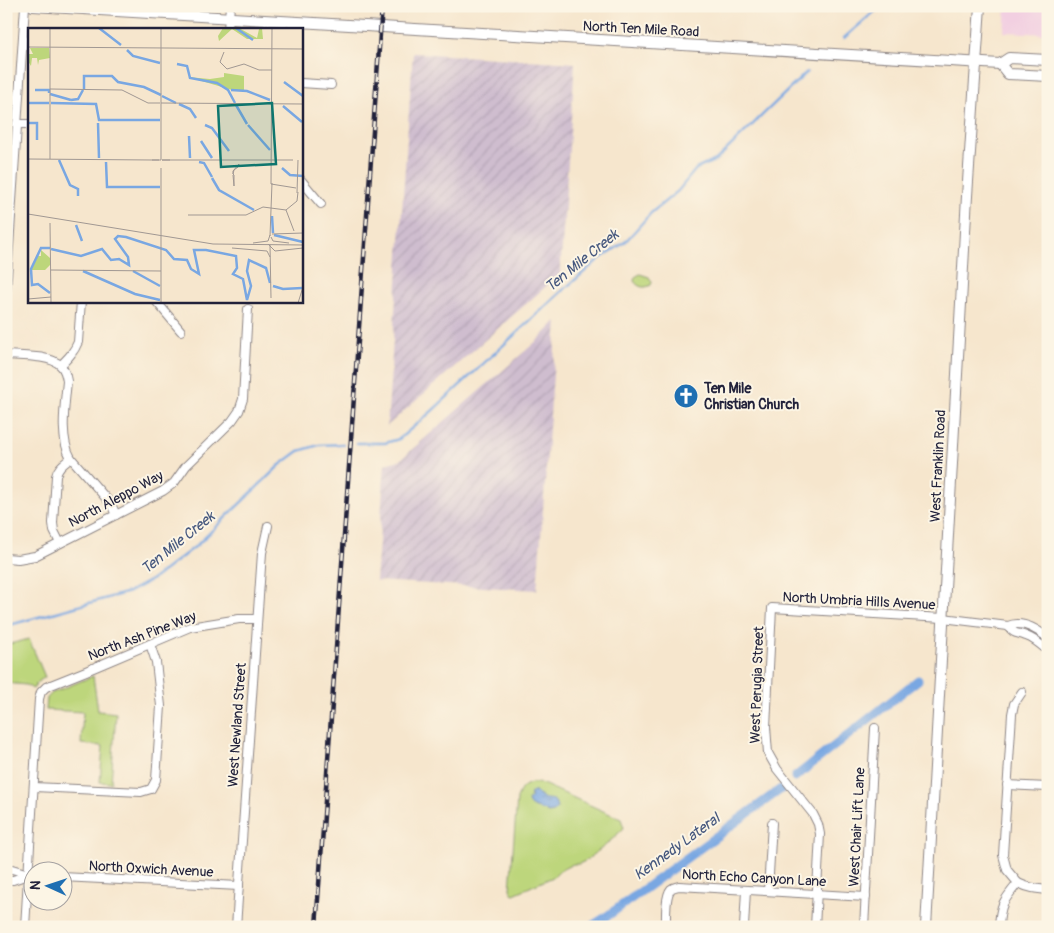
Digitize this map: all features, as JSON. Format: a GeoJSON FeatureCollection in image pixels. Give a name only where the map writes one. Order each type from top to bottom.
{"type":"FeatureCollection","features":[{"type":"Feature","properties":{"kind":"main road","name":"North Ten Mile Road"},"geometry":{"type":"LineString","coordinates":[[33,6],[1000,64]]}},
{"type":"Feature","properties":{"kind":"main road","name":"West Franklin Road"},"geometry":{"type":"LineString","coordinates":[[926,927],[967,196],[980,6]]}},
{"type":"Feature","properties":{"kind":"main road"},"geometry":{"type":"LineString","coordinates":[[1048,60],[1009,58],[1000,64],[1008,74],[1048,76]]}},
{"type":"Feature","properties":{"kind":"street"},"geometry":{"type":"LineString","coordinates":[[6,292],[25,6]]}},
{"type":"Feature","properties":{"kind":"street"},"geometry":{"type":"LineString","coordinates":[[228,28],[230,6]]}},
{"type":"Feature","properties":{"kind":"street"},"geometry":{"type":"LineString","coordinates":[[302,83],[331,85]]}},
{"type":"Feature","properties":{"kind":"street"},"geometry":{"type":"LineString","coordinates":[[17,124],[28,124]]}},
{"type":"Feature","properties":{"kind":"street"},"geometry":{"type":"LineString","coordinates":[[302,181],[321,204]]}},
{"type":"Feature","properties":{"kind":"street"},"geometry":{"type":"LineString","coordinates":[[61,365],[71,355],[78,342],[81,302]]}},
{"type":"Feature","properties":{"kind":"street"},"geometry":{"type":"LineString","coordinates":[[157,302],[181,331]]}},
{"type":"Feature","properties":{"kind":"street","name":"North Aleppo Way"},"geometry":{"type":"LineString","coordinates":[[6,558],[18,559],[35,556],[163,491],[174,483],[186,466],[232,421],[239,411],[243,398],[248,309]]}},
{"type":"Feature","properties":{"kind":"street"},"geometry":{"type":"LineString","coordinates":[[6,355],[50,359],[61,365],[66,381],[64,437],[67,452],[111,504],[116,515]]}},
{"type":"Feature","properties":{"kind":"street"},"geometry":{"type":"LineString","coordinates":[[60,542],[54,531],[53,523],[56,476],[60,466],[71,458]]}},
{"type":"Feature","properties":{"kind":"street","name":"West Newland Street"},"geometry":{"type":"LineString","coordinates":[[236,927],[262,553],[268,526]]}},
{"type":"Feature","properties":{"kind":"street","name":"North Umbria Hills Avenue"},"geometry":{"type":"LineString","coordinates":[[772,608],[944,618],[1008,626],[1014,623],[1027,626],[1048,638]]}},
{"type":"Feature","properties":{"kind":"street","name":"West Perugia Street"},"geometry":{"type":"LineString","coordinates":[[772,608],[766,727],[768,753],[777,769],[813,814],[818,824],[820,834],[815,927]]}},
{"type":"Feature","properties":{"kind":"street","name":"North Ash Pine Way"},"geometry":{"type":"LineString","coordinates":[[34,787],[39,698],[41,692],[46,687],[190,628],[239,619],[257,619]]}},
{"type":"Feature","properties":{"kind":"street"},"geometry":{"type":"LineString","coordinates":[[1008,626],[1012,632],[1025,635],[1037,641],[1048,651]]}},
{"type":"Feature","properties":{"kind":"street"},"geometry":{"type":"LineString","coordinates":[[31,860],[34,787],[141,792],[151,789],[156,780],[161,706],[156,662],[150,644]]}},
{"type":"Feature","properties":{"kind":"street"},"geometry":{"type":"LineString","coordinates":[[1022,692],[1014,704],[1012,714],[1003,855],[1007,870],[1018,883],[1026,887],[1048,890]]}},
{"type":"Feature","properties":{"kind":"street","name":"West Chair Lift Lane"},"geometry":{"type":"LineString","coordinates":[[864,927],[875,728]]}},
{"type":"Feature","properties":{"kind":"street"},"geometry":{"type":"LineString","coordinates":[[1007,785],[1048,787]]}},
{"type":"Feature","properties":{"kind":"street"},"geometry":{"type":"LineString","coordinates":[[768,891],[772,822]]}},
{"type":"Feature","properties":{"kind":"street"},"geometry":{"type":"LineString","coordinates":[[6,869],[22,872]]}},
{"type":"Feature","properties":{"kind":"street"},"geometry":{"type":"LineString","coordinates":[[6,880],[22,877]]}},
{"type":"Feature","properties":{"kind":"street","name":"North Oxwich Avenue"},"geometry":{"type":"LineString","coordinates":[[72,878],[239,886]]}},
{"type":"Feature","properties":{"kind":"street"},"geometry":{"type":"LineString","coordinates":[[999,927],[999,915],[1003,901],[1018,883]]}},
{"type":"Feature","properties":{"kind":"street","name":"North Echo Canyon Lane"},"geometry":{"type":"LineString","coordinates":[[666,927],[668,898],[672,888],[679,886],[866,896]]}},
{"type":"Feature","properties":{"kind":"street"},"geometry":{"type":"LineString","coordinates":[[744,927],[746,890]]}},
{"type":"Feature","properties":{"kind":"street"},"geometry":{"type":"LineString","coordinates":[[25,927],[27,910]]}},
{"type":"Feature","properties":{"kind":"shaded area"},"geometry":{"type":"Polygon","coordinates":[[[1006,6],[1048,6],[1048,34],[1004,32],[1006,6]]]}},
{"type":"Feature","properties":{"kind":"shaded area"},"geometry":{"type":"Polygon","coordinates":[[[413,53],[575,63],[560,274],[387,426],[413,53]]]}},
{"type":"Feature","properties":{"kind":"shaded area"},"geometry":{"type":"Polygon","coordinates":[[[557,321],[537,590],[376,581],[385,464],[400,460],[539,339],[557,321]]]}},
{"type":"Feature","properties":{"kind":"green space"},"geometry":{"type":"Polygon","coordinates":[[[640,274],[649,277],[652,282],[651,285],[639,286],[634,281],[635,277],[640,274]]]}},
{"type":"Feature","properties":{"kind":"green space"},"geometry":{"type":"Polygon","coordinates":[[[29,639],[45,677],[33,689],[26,685],[6,683],[6,645],[29,639]]]}},
{"type":"Feature","properties":{"kind":"green space"},"geometry":{"type":"Polygon","coordinates":[[[93,676],[98,711],[116,713],[111,783],[100,782],[103,746],[81,744],[83,712],[46,710],[47,698],[52,693],[93,676]]]}},
{"type":"Feature","properties":{"kind":"green space"},"geometry":{"type":"Polygon","coordinates":[[[531,783],[543,784],[621,819],[624,828],[585,861],[573,864],[559,871],[553,877],[514,894],[510,889],[517,799],[521,789],[531,783]]]}},
{"type":"Feature","properties":{"kind":"water"},"geometry":{"type":"Polygon","coordinates":[[[534,791],[541,797],[554,800],[557,809],[554,812],[548,813],[531,806],[528,801],[531,792],[534,791]]]}},
{"type":"Feature","properties":{"kind":"waterway","name":"Ten Mile Creek"},"geometry":{"type":"LineString","coordinates":[[844,38],[881,6]]}},
{"type":"Feature","properties":{"kind":"waterway","name":"Ten Mile Creek"},"geometry":{"type":"LineString","coordinates":[[357,443],[385,443],[399,439],[431,412],[561,292],[598,260],[625,242],[651,213],[678,191],[696,169],[716,160],[807,72]]}},
{"type":"Feature","properties":{"kind":"waterway","name":"Ten Mile Creek"},"geometry":{"type":"LineString","coordinates":[[6,626],[129,592],[153,579],[196,546],[280,465],[299,451],[319,445],[343,444]]}},
{"type":"Feature","properties":{"kind":"waterway","name":"Kennedy Lateral"},"geometry":{"type":"LineString","coordinates":[[795,777],[918,680]]}},
{"type":"Feature","properties":{"kind":"waterway","name":"Kennedy Lateral"},"geometry":{"type":"LineString","coordinates":[[590,927],[781,789]]}},
{"type":"Feature","properties":{"kind":"railway"},"geometry":{"type":"LineString","coordinates":[[316,927],[382,6]]}},
{"type":"Feature","properties":{"kind":"place","name":"Ten Mile Christian Church"},"geometry":{"type":"Point","coordinates":[686,396]}}]}
